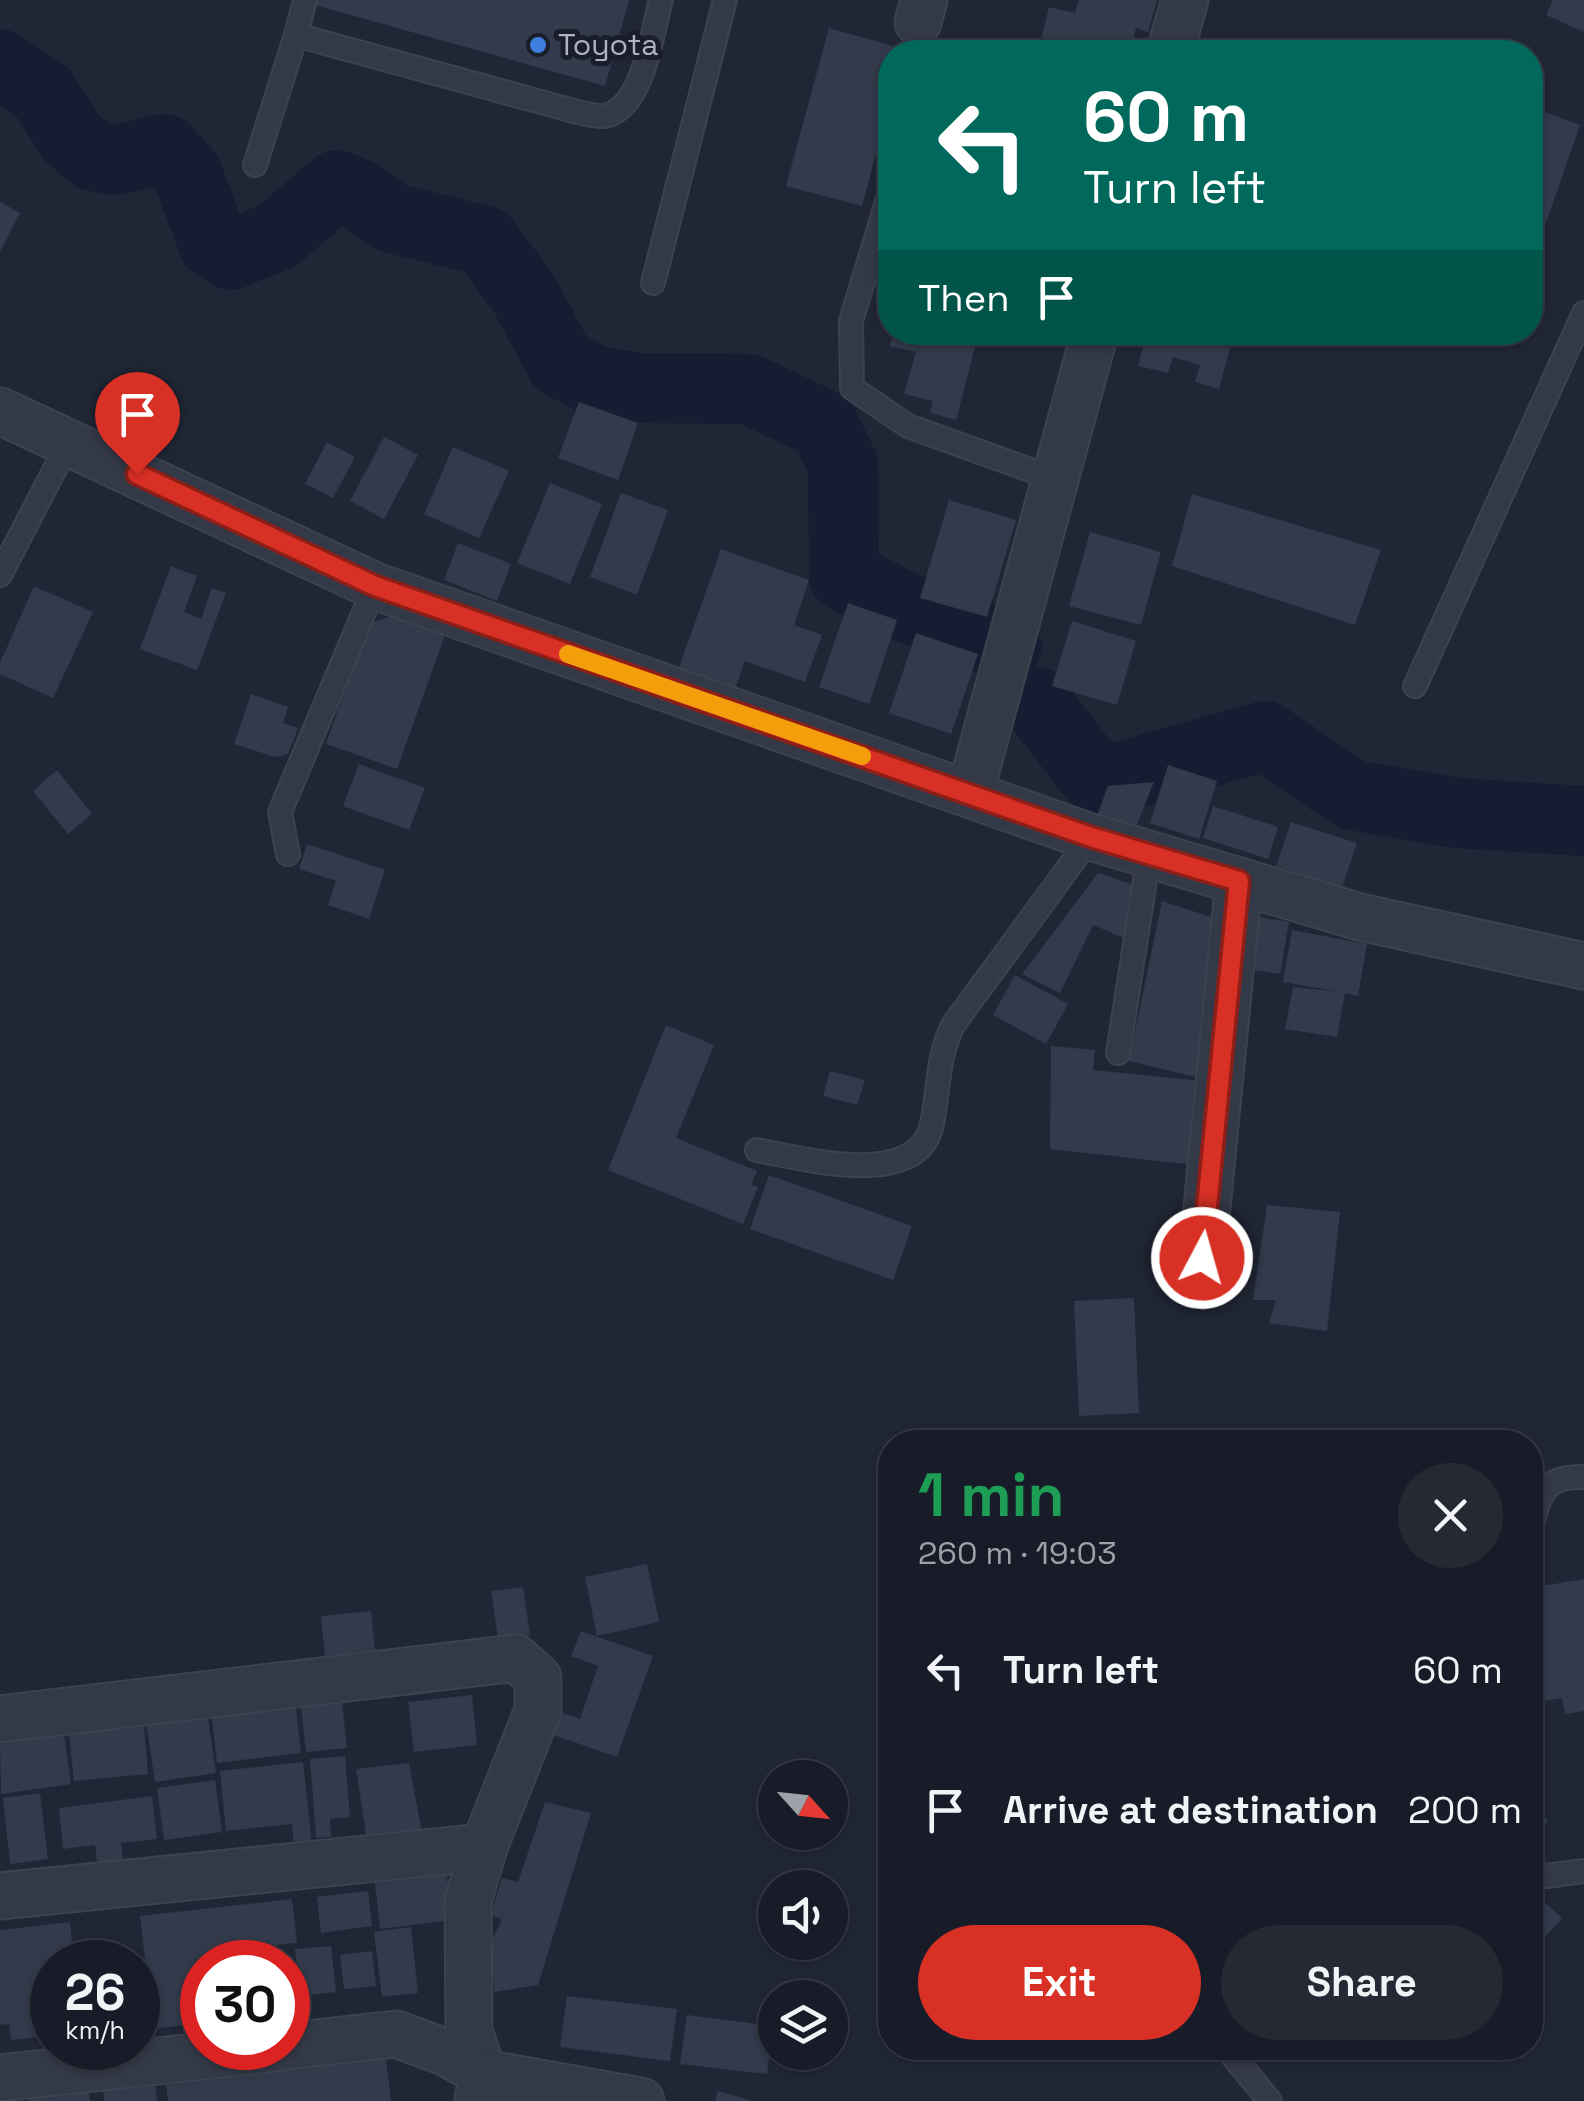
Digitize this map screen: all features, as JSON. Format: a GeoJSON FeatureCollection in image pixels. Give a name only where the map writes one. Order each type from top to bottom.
{"type":"FeatureCollection","features":[{"type":"Feature","properties":{"kind":"street"},"geometry":{"type":"LineString","coordinates":[[1173,40],[1184,0]]}},
{"type":"Feature","properties":{"kind":"street"},"geometry":{"type":"LineString","coordinates":[[970,794],[1091,345]]}},
{"type":"Feature","properties":{"kind":"street"},"geometry":{"type":"LineString","coordinates":[[0,412],[375,586],[1091,837],[1360,917],[1584,966]]}},
{"type":"Feature","properties":{"kind":"street"},"geometry":{"type":"LineString","coordinates":[[1202,1258],[1239,881]]}},
{"type":"Feature","properties":{"kind":"street"},"geometry":{"type":"LineString","coordinates":[[0,1719],[516,1658],[538,1678],[538,1710],[484,1847],[468,1901],[469,2031],[480,2087]]}},
{"type":"Feature","properties":{"kind":"street"},"geometry":{"type":"LineString","coordinates":[[0,1896],[484,1847]]}},
{"type":"Feature","properties":{"kind":"street"},"geometry":{"type":"LineString","coordinates":[[310,2044],[396,2034],[445,2052],[480,2087],[641,2101]]}},
{"type":"Feature","properties":{"kind":"street"},"geometry":{"type":"LineString","coordinates":[[0,2078],[180,2059]]}},
{"type":"Feature","properties":{"kind":"lane"},"geometry":{"type":"LineString","coordinates":[[255,165],[305,0]]}},
{"type":"Feature","properties":{"kind":"lane"},"geometry":{"type":"LineString","coordinates":[[296,35],[604,116],[628,102],[640,78],[661,0]]}},
{"type":"Feature","properties":{"kind":"lane"},"geometry":{"type":"LineString","coordinates":[[653,283],[726,0]]}},
{"type":"Feature","properties":{"kind":"lane"},"geometry":{"type":"LineString","coordinates":[[878,232],[851,321],[852,388],[908,426],[1055,479]]}},
{"type":"Feature","properties":{"kind":"lane"},"geometry":{"type":"LineString","coordinates":[[1415,686],[1584,313]]}},
{"type":"Feature","properties":{"kind":"lane"},"geometry":{"type":"LineString","coordinates":[[0,575],[69,442]]}},
{"type":"Feature","properties":{"kind":"lane"},"geometry":{"type":"LineString","coordinates":[[288,854],[280,812],[375,586]]}},
{"type":"Feature","properties":{"kind":"lane"},"geometry":{"type":"LineString","coordinates":[[757,1150],[833,1164],[876,1166],[898,1160],[925,1144],[932,1127],[941,1056],[953,1025],[1091,837]]}},
{"type":"Feature","properties":{"kind":"lane"},"geometry":{"type":"LineString","coordinates":[[1118,1053],[1149,855]]}},
{"type":"Feature","properties":{"kind":"lane"},"geometry":{"type":"LineString","coordinates":[[1543,1496],[1547,1485],[1556,1479],[1584,1477]]}},
{"type":"Feature","properties":{"kind":"lane"},"geometry":{"type":"LineString","coordinates":[[1543,1875],[1584,1871]]}},
{"type":"Feature","properties":{"kind":"lane"},"geometry":{"type":"LineString","coordinates":[[1236,2060],[1270,2101]]}},
{"type":"Feature","properties":{"kind":"building","name":"Toyota"},"geometry":{"type":"Polygon","coordinates":[[[316,0],[629,0],[605,86],[315,5],[316,0]]]}},
{"type":"Feature","properties":{"kind":"building"},"geometry":{"type":"Polygon","coordinates":[[[1079,0],[1157,0],[1148,32],[1136,28],[1133,40],[1041,40],[1049,7],[1075,13],[1079,0]]]}},
{"type":"Feature","properties":{"kind":"building"},"geometry":{"type":"Polygon","coordinates":[[[1553,0],[1584,0],[1584,32],[1546,15],[1553,0]]]}},
{"type":"Feature","properties":{"kind":"building"},"geometry":{"type":"Polygon","coordinates":[[[829,28],[878,42],[878,146],[862,206],[786,186],[829,28]]]}},
{"type":"Feature","properties":{"kind":"building"},"geometry":{"type":"Polygon","coordinates":[[[1543,112],[1580,125],[1543,231],[1543,112]]]}},
{"type":"Feature","properties":{"kind":"building"},"geometry":{"type":"Polygon","coordinates":[[[0,202],[20,213],[0,252],[0,202]]]}},
{"type":"Feature","properties":{"kind":"building"},"geometry":{"type":"Polygon","coordinates":[[[976,345],[956,420],[930,413],[933,401],[904,394],[916,352],[890,346],[976,345]]]}},
{"type":"Feature","properties":{"kind":"building"},"geometry":{"type":"Polygon","coordinates":[[[1144,345],[1231,345],[1219,389],[1195,382],[1200,365],[1173,357],[1168,373],[1138,366],[1144,345]]]}},
{"type":"Feature","properties":{"kind":"building"},"geometry":{"type":"Polygon","coordinates":[[[579,402],[638,423],[618,480],[558,458],[579,402]]]}},
{"type":"Feature","properties":{"kind":"building"},"geometry":{"type":"Polygon","coordinates":[[[384,437],[418,455],[384,519],[350,501],[384,437]]]}},
{"type":"Feature","properties":{"kind":"building"},"geometry":{"type":"Polygon","coordinates":[[[327,442],[355,457],[333,498],[305,484],[327,442]]]}},
{"type":"Feature","properties":{"kind":"building"},"geometry":{"type":"Polygon","coordinates":[[[453,447],[509,471],[479,538],[424,514],[453,447]]]}},
{"type":"Feature","properties":{"kind":"building"},"geometry":{"type":"Polygon","coordinates":[[[550,483],[602,504],[570,584],[517,563],[550,483]]]}},
{"type":"Feature","properties":{"kind":"building"},"geometry":{"type":"Polygon","coordinates":[[[621,493],[668,510],[637,595],[590,577],[621,493]]]}},
{"type":"Feature","properties":{"kind":"building"},"geometry":{"type":"Polygon","coordinates":[[[1192,494],[1381,550],[1355,625],[1172,566],[1192,494]]]}},
{"type":"Feature","properties":{"kind":"building"},"geometry":{"type":"Polygon","coordinates":[[[949,500],[1016,520],[987,617],[920,598],[949,500]]]}},
{"type":"Feature","properties":{"kind":"building"},"geometry":{"type":"Polygon","coordinates":[[[1090,532],[1161,552],[1141,625],[1069,606],[1090,532]]]}},
{"type":"Feature","properties":{"kind":"building"},"geometry":{"type":"Polygon","coordinates":[[[458,543],[511,564],[497,601],[444,580],[458,543]]]}},
{"type":"Feature","properties":{"kind":"building"},"geometry":{"type":"Polygon","coordinates":[[[721,549],[809,580],[794,625],[822,635],[805,682],[745,661],[735,689],[678,670],[721,549]]]}},
{"type":"Feature","properties":{"kind":"building"},"geometry":{"type":"Polygon","coordinates":[[[171,566],[197,576],[184,612],[201,619],[212,588],[226,593],[197,670],[140,649],[171,566]]]}},
{"type":"Feature","properties":{"kind":"building"},"geometry":{"type":"Polygon","coordinates":[[[34,586],[93,612],[53,698],[0,674],[0,663],[34,586]]]}},
{"type":"Feature","properties":{"kind":"building"},"geometry":{"type":"Polygon","coordinates":[[[848,603],[897,620],[869,704],[819,687],[848,603]]]}},
{"type":"Feature","properties":{"kind":"building"},"geometry":{"type":"Polygon","coordinates":[[[402,612],[447,629],[397,769],[326,744],[368,624],[402,612]]]}},
{"type":"Feature","properties":{"kind":"building"},"geometry":{"type":"Polygon","coordinates":[[[1072,621],[1136,641],[1117,705],[1052,686],[1072,621]]]}},
{"type":"Feature","properties":{"kind":"building"},"geometry":{"type":"Polygon","coordinates":[[[916,633],[978,654],[951,734],[889,713],[916,633]]]}},
{"type":"Feature","properties":{"kind":"building"},"geometry":{"type":"Polygon","coordinates":[[[251,694],[288,707],[283,723],[298,728],[288,754],[275,757],[234,744],[251,694]]]}},
{"type":"Feature","properties":{"kind":"building"},"geometry":{"type":"Polygon","coordinates":[[[359,764],[425,788],[409,830],[343,806],[359,764]]]}},
{"type":"Feature","properties":{"kind":"building"},"geometry":{"type":"Polygon","coordinates":[[[1168,765],[1217,781],[1199,839],[1150,823],[1168,765]]]}},
{"type":"Feature","properties":{"kind":"building"},"geometry":{"type":"Polygon","coordinates":[[[57,770],[92,814],[68,834],[33,791],[57,770]]]}},
{"type":"Feature","properties":{"kind":"building"},"geometry":{"type":"Polygon","coordinates":[[[1154,782],[1134,832],[1096,818],[1108,786],[1154,782]]]}},
{"type":"Feature","properties":{"kind":"building"},"geometry":{"type":"Polygon","coordinates":[[[1213,806],[1278,827],[1268,859],[1203,838],[1213,806]]]}},
{"type":"Feature","properties":{"kind":"building"},"geometry":{"type":"Polygon","coordinates":[[[1291,822],[1357,843],[1342,888],[1276,866],[1291,822]]]}},
{"type":"Feature","properties":{"kind":"building"},"geometry":{"type":"Polygon","coordinates":[[[307,844],[385,870],[369,919],[328,905],[336,881],[299,869],[307,844]]]}},
{"type":"Feature","properties":{"kind":"building"},"geometry":{"type":"Polygon","coordinates":[[[1098,873],[1137,886],[1124,938],[1093,925],[1060,993],[1022,974],[1098,873]]]}},
{"type":"Feature","properties":{"kind":"building"},"geometry":{"type":"Polygon","coordinates":[[[1162,901],[1217,919],[1204,1079],[1129,1061],[1162,901]]]}},
{"type":"Feature","properties":{"kind":"building"},"geometry":{"type":"Polygon","coordinates":[[[1253,916],[1289,922],[1280,974],[1245,969],[1253,916]]]}},
{"type":"Feature","properties":{"kind":"building"},"geometry":{"type":"Polygon","coordinates":[[[1292,930],[1367,944],[1358,996],[1345,993],[1337,1037],[1285,1029],[1293,987],[1341,992],[1283,982],[1292,930]]]}},
{"type":"Feature","properties":{"kind":"building"},"geometry":{"type":"Polygon","coordinates":[[[1015,975],[1068,1004],[1046,1044],[993,1015],[1015,975]]]}},
{"type":"Feature","properties":{"kind":"building"},"geometry":{"type":"Polygon","coordinates":[[[666,1025],[714,1045],[676,1138],[757,1171],[751,1185],[758,1187],[743,1224],[608,1170],[666,1025]]]}},
{"type":"Feature","properties":{"kind":"building"},"geometry":{"type":"Polygon","coordinates":[[[1051,1046],[1095,1050],[1093,1070],[1203,1081],[1194,1165],[1050,1149],[1051,1046]]]}},
{"type":"Feature","properties":{"kind":"building"},"geometry":{"type":"Polygon","coordinates":[[[830,1071],[865,1080],[857,1105],[823,1096],[830,1071]]]}},
{"type":"Feature","properties":{"kind":"building"},"geometry":{"type":"Polygon","coordinates":[[[769,1175],[912,1226],[893,1280],[750,1229],[769,1175]]]}},
{"type":"Feature","properties":{"kind":"building"},"geometry":{"type":"Polygon","coordinates":[[[1267,1205],[1340,1212],[1327,1331],[1269,1323],[1276,1300],[1253,1300],[1267,1205]]]}},
{"type":"Feature","properties":{"kind":"building"},"geometry":{"type":"Polygon","coordinates":[[[1134,1298],[1139,1413],[1079,1416],[1074,1301],[1134,1298]]]}},
{"type":"Feature","properties":{"kind":"building"},"geometry":{"type":"Polygon","coordinates":[[[647,1564],[659,1622],[597,1636],[585,1577],[647,1564]]]}},
{"type":"Feature","properties":{"kind":"building"},"geometry":{"type":"Polygon","coordinates":[[[1584,1579],[1584,1711],[1565,1714],[1562,1698],[1543,1701],[1543,1586],[1584,1579]]]}},
{"type":"Feature","properties":{"kind":"building"},"geometry":{"type":"Polygon","coordinates":[[[523,1587],[530,1635],[498,1639],[491,1591],[523,1587]]]}},
{"type":"Feature","properties":{"kind":"building"},"geometry":{"type":"Polygon","coordinates":[[[371,1611],[375,1650],[325,1656],[321,1616],[371,1611]]]}},
{"type":"Feature","properties":{"kind":"building"},"geometry":{"type":"Polygon","coordinates":[[[581,1631],[653,1656],[617,1757],[545,1732],[553,1710],[580,1719],[598,1666],[571,1656],[581,1631]]]}},
{"type":"Feature","properties":{"kind":"building"},"geometry":{"type":"Polygon","coordinates":[[[294,1690],[301,1753],[217,1763],[210,1701],[294,1690]]]}},
{"type":"Feature","properties":{"kind":"building"},"geometry":{"type":"Polygon","coordinates":[[[341,1692],[347,1748],[306,1752],[300,1696],[341,1692]]]}},
{"type":"Feature","properties":{"kind":"building"},"geometry":{"type":"Polygon","coordinates":[[[472,1695],[477,1745],[414,1752],[408,1702],[472,1695]]]}},
{"type":"Feature","properties":{"kind":"building"},"geometry":{"type":"Polygon","coordinates":[[[206,1705],[216,1773],[155,1782],[144,1707],[206,1705]]]}},
{"type":"Feature","properties":{"kind":"building"},"geometry":{"type":"Polygon","coordinates":[[[62,1719],[71,1784],[1,1794],[0,1743],[20,1740],[18,1726],[62,1719]]]}},
{"type":"Feature","properties":{"kind":"building"},"geometry":{"type":"Polygon","coordinates":[[[144,1727],[148,1774],[74,1781],[69,1734],[144,1727]]]}},
{"type":"Feature","properties":{"kind":"building"},"geometry":{"type":"Polygon","coordinates":[[[345,1756],[350,1817],[330,1819],[331,1837],[316,1838],[310,1759],[345,1756]]]}},
{"type":"Feature","properties":{"kind":"building"},"geometry":{"type":"Polygon","coordinates":[[[303,1762],[312,1843],[294,1845],[292,1824],[226,1831],[220,1771],[303,1762]]]}},
{"type":"Feature","properties":{"kind":"building"},"geometry":{"type":"Polygon","coordinates":[[[409,1763],[422,1832],[367,1840],[356,1769],[409,1763]]]}},
{"type":"Feature","properties":{"kind":"building"},"geometry":{"type":"Polygon","coordinates":[[[215,1780],[222,1832],[164,1840],[157,1788],[215,1780]]]}},
{"type":"Feature","properties":{"kind":"building"},"geometry":{"type":"Polygon","coordinates":[[[40,1793],[48,1859],[10,1864],[3,1798],[40,1793]]]}},
{"type":"Feature","properties":{"kind":"building"},"geometry":{"type":"Polygon","coordinates":[[[152,1796],[157,1839],[121,1843],[124,1870],[98,1873],[95,1845],[63,1849],[59,1808],[152,1796]]]}},
{"type":"Feature","properties":{"kind":"building"},"geometry":{"type":"Polygon","coordinates":[[[545,1802],[591,1813],[538,1985],[494,1992],[491,1942],[502,1919],[490,1915],[502,1878],[518,1882],[545,1802]]]}},
{"type":"Feature","properties":{"kind":"building"},"geometry":{"type":"Polygon","coordinates":[[[447,1874],[452,1920],[380,1929],[375,1883],[447,1874]]]}},
{"type":"Feature","properties":{"kind":"building"},"geometry":{"type":"Polygon","coordinates":[[[368,1891],[372,1926],[321,1933],[317,1897],[368,1891]]]}},
{"type":"Feature","properties":{"kind":"building"},"geometry":{"type":"Polygon","coordinates":[[[292,1899],[297,1940],[180,1940],[180,2026],[160,2028],[160,1940],[143,1940],[140,1916],[292,1899]]]}},
{"type":"Feature","properties":{"kind":"building"},"geometry":{"type":"Polygon","coordinates":[[[1543,1901],[1562,1918],[1543,1939],[1543,1901]]]}},
{"type":"Feature","properties":{"kind":"building"},"geometry":{"type":"Polygon","coordinates":[[[70,1922],[72,1940],[30,1940],[30,2038],[11,2040],[9,2024],[0,2025],[0,1930],[70,1922]]]}},
{"type":"Feature","properties":{"kind":"building"},"geometry":{"type":"Polygon","coordinates":[[[411,1927],[418,1993],[382,1997],[374,1932],[411,1927]]]}},
{"type":"Feature","properties":{"kind":"building"},"geometry":{"type":"Polygon","coordinates":[[[331,1946],[336,1992],[310,1995],[310,1948],[331,1946]]]}},
{"type":"Feature","properties":{"kind":"building"},"geometry":{"type":"Polygon","coordinates":[[[372,1951],[376,1986],[344,1989],[340,1955],[372,1951]]]}},
{"type":"Feature","properties":{"kind":"building"},"geometry":{"type":"Polygon","coordinates":[[[567,1996],[677,2009],[670,2061],[560,2047],[567,1996]]]}},
{"type":"Feature","properties":{"kind":"building"},"geometry":{"type":"Polygon","coordinates":[[[687,2015],[758,2024],[758,2070],[768,2070],[767,2074],[680,2064],[687,2015]]]}},
{"type":"Feature","properties":{"kind":"building"},"geometry":{"type":"Polygon","coordinates":[[[386,2059],[391,2101],[168,2101],[166,2085],[386,2059]]]}},
{"type":"Feature","properties":{"kind":"building"},"geometry":{"type":"Polygon","coordinates":[[[155,2084],[157,2101],[104,2101],[103,2090],[155,2084]]]}},
{"type":"Feature","properties":{"kind":"building"},"geometry":{"type":"Polygon","coordinates":[[[89,2091],[90,2101],[29,2101],[29,2099],[89,2091]]]}},
{"type":"Feature","properties":{"kind":"building"},"geometry":{"type":"Polygon","coordinates":[[[718,2091],[750,2100],[750,2101],[715,2101],[718,2091]]]}},
{"type":"Feature","properties":{"kind":"waterway"},"geometry":{"type":"LineString","coordinates":[[0,64],[43,93],[72,138],[93,156],[115,160],[165,149],[188,175],[213,243],[230,255],[277,236],[337,185],[357,193],[392,218],[485,241],[524,294],[561,363],[596,381],[639,388],[749,389],[824,425],[843,465],[844,576],[907,608],[1007,646]]}},
{"type":"Feature","properties":{"kind":"waterway"},"geometry":{"type":"LineString","coordinates":[[1035,701],[1099,783],[1265,736],[1352,795],[1457,813],[1584,821]]}},
{"type":"Feature","properties":{"kind":"slow traffic"},"geometry":{"type":"LineString","coordinates":[[568,654],[862,756]]}},
{"type":"Feature","properties":{"kind":"place","name":"Toyota"},"geometry":{"type":"Point","coordinates":[538,45]}},
{"type":"Feature","properties":{"kind":"route"},"geometry":{"type":"LineString","coordinates":[[137,474],[375,586],[1091,837],[1239,881],[1202,1258]]}}]}
